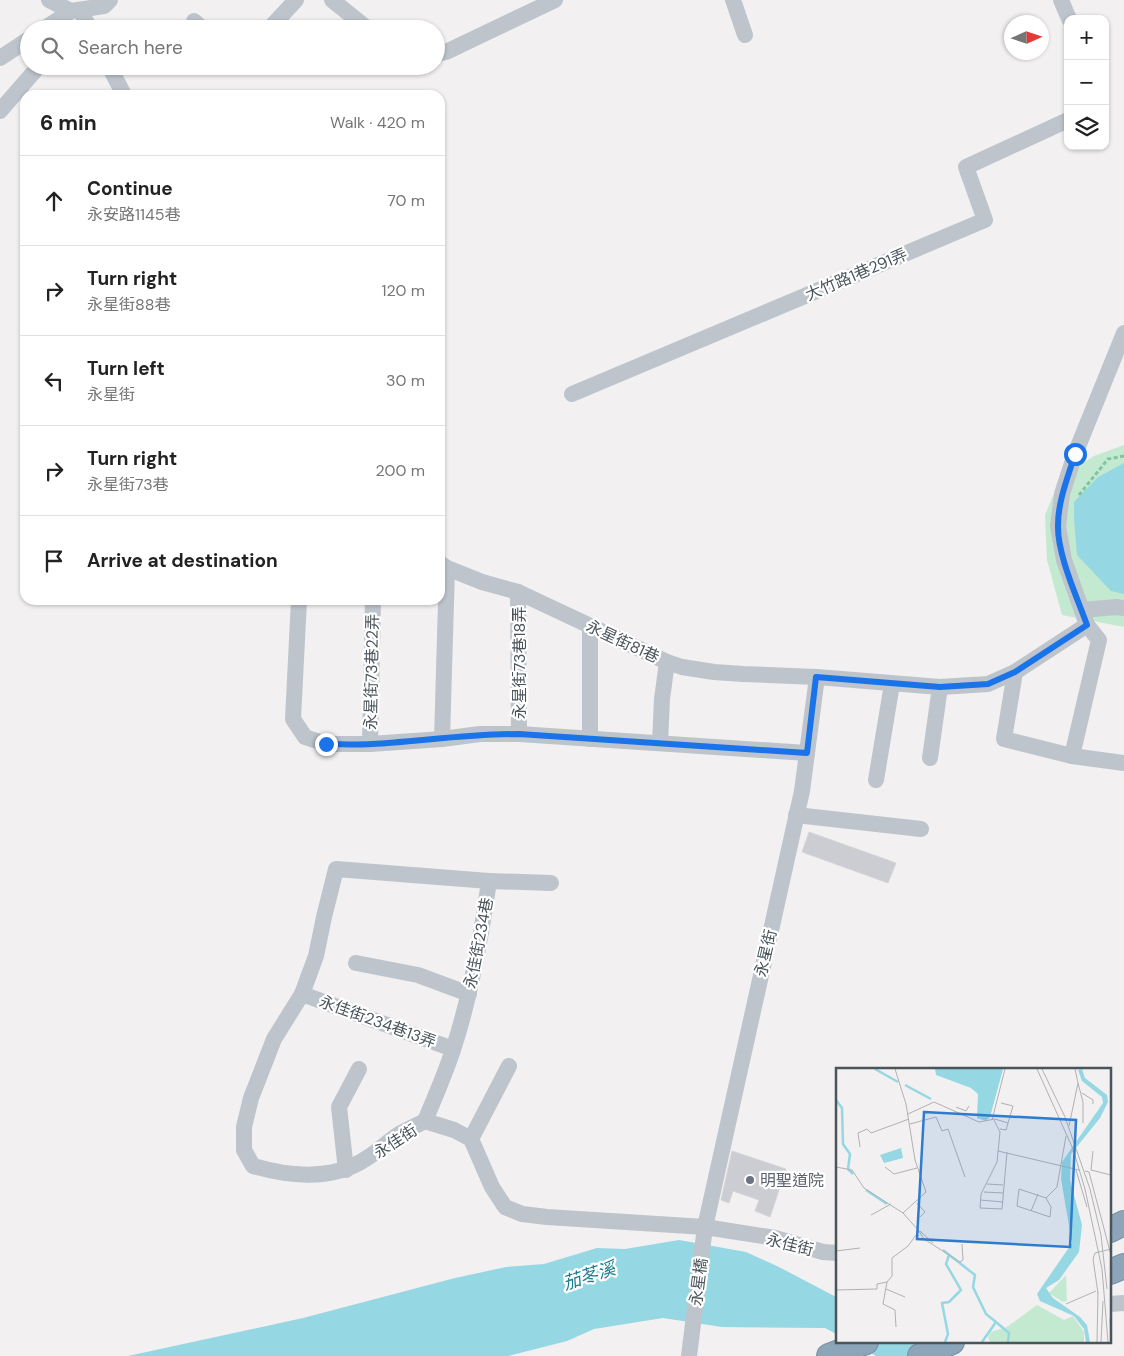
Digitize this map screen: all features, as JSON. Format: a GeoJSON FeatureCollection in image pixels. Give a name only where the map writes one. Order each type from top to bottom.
{"type":"FeatureCollection","features":[{"type":"Feature","properties":{"kind":"highway"},"geometry":{"type":"LineString","coordinates":[[1112,1229],[1124,1223]]}},
{"type":"Feature","properties":{"kind":"highway"},"geometry":{"type":"LineString","coordinates":[[1112,1271],[1124,1266]]}},
{"type":"Feature","properties":{"kind":"highway"},"geometry":{"type":"LineString","coordinates":[[829,1356],[861,1344]]}},
{"type":"Feature","properties":{"kind":"highway"},"geometry":{"type":"LineString","coordinates":[[920,1356],[947,1344]]}},
{"type":"Feature","properties":{"kind":"street"},"geometry":{"type":"LineString","coordinates":[[49,0],[81,16]]}},
{"type":"Feature","properties":{"kind":"street"},"geometry":{"type":"LineString","coordinates":[[277,20],[296,0]]}},
{"type":"Feature","properties":{"kind":"street"},"geometry":{"type":"LineString","coordinates":[[332,0],[357,20]]}},
{"type":"Feature","properties":{"kind":"street"},"geometry":{"type":"LineString","coordinates":[[445,52],[555,0]]}},
{"type":"Feature","properties":{"kind":"street"},"geometry":{"type":"LineString","coordinates":[[733,0],[745,35]]}},
{"type":"Feature","properties":{"kind":"street"},"geometry":{"type":"LineString","coordinates":[[1061,0],[1067,15]]}},
{"type":"Feature","properties":{"kind":"street"},"geometry":{"type":"LineString","coordinates":[[0,58],[20,45]]}},
{"type":"Feature","properties":{"kind":"street"},"geometry":{"type":"LineString","coordinates":[[0,111],[31,75]]}},
{"type":"Feature","properties":{"kind":"street"},"geometry":{"type":"LineString","coordinates":[[114,75],[121,90]]}},
{"type":"Feature","properties":{"kind":"street","name":"大竹路1巷291弄"},"geometry":{"type":"LineString","coordinates":[[572,394],[986,220],[966,167],[1064,122]]}},
{"type":"Feature","properties":{"kind":"street"},"geometry":{"type":"LineString","coordinates":[[1072,756],[1099,640],[1084,618],[1064,560],[1058,526],[1062,494],[1075,454],[1124,333]]}},
{"type":"Feature","properties":{"kind":"street","name":"永星街81巷"},"geometry":{"type":"LineString","coordinates":[[445,565],[482,582],[518,592],[667,662],[682,667],[714,672],[816,677],[940,687],[988,684],[1015,672],[1084,618]]}},
{"type":"Feature","properties":{"kind":"street","name":"永星街73巷18弄"},"geometry":{"type":"LineString","coordinates":[[518,592],[519,734]]}},
{"type":"Feature","properties":{"kind":"street"},"geometry":{"type":"LineString","coordinates":[[299,605],[293,719],[305,737],[326,744],[370,744],[442,739],[480,734],[519,734],[807,753]]}},
{"type":"Feature","properties":{"kind":"street","name":"永星街73巷22弄"},"geometry":{"type":"LineString","coordinates":[[370,744],[373,605]]}},
{"type":"Feature","properties":{"kind":"street"},"geometry":{"type":"LineString","coordinates":[[442,739],[444,605]]}},
{"type":"Feature","properties":{"kind":"street"},"geometry":{"type":"LineString","coordinates":[[1084,618],[1116,607],[1124,608]]}},
{"type":"Feature","properties":{"kind":"street"},"geometry":{"type":"LineString","coordinates":[[590,626],[590,739]]}},
{"type":"Feature","properties":{"kind":"street"},"geometry":{"type":"LineString","coordinates":[[660,743],[662,698],[667,662]]}},
{"type":"Feature","properties":{"kind":"street"},"geometry":{"type":"LineString","coordinates":[[1015,672],[1004,739],[1072,756],[1124,763]]}},
{"type":"Feature","properties":{"kind":"street","name":"永星街"},"geometry":{"type":"LineString","coordinates":[[705,1227],[802,791],[816,677]]}},
{"type":"Feature","properties":{"kind":"street"},"geometry":{"type":"LineString","coordinates":[[876,780],[892,684]]}},
{"type":"Feature","properties":{"kind":"street"},"geometry":{"type":"LineString","coordinates":[[930,758],[940,687]]}},
{"type":"Feature","properties":{"kind":"street"},"geometry":{"type":"LineString","coordinates":[[796,816],[921,829]]}},
{"type":"Feature","properties":{"kind":"street","name":"永佳街"},"geometry":{"type":"LineString","coordinates":[[336,869],[316,956],[302,994],[274,1039],[255,1090],[244,1127],[244,1150],[253,1166],[272,1172],[299,1174],[323,1174],[346,1170],[367,1159],[401,1133],[426,1121],[454,1130],[471,1139],[492,1186],[505,1206],[522,1214],[705,1227],[775,1238],[823,1252],[836,1254]]}},
{"type":"Feature","properties":{"kind":"street","name":"永佳街234巷"},"geometry":{"type":"LineString","coordinates":[[336,869],[489,881],[481,936],[469,994],[453,1049],[426,1121]]}},
{"type":"Feature","properties":{"kind":"street"},"geometry":{"type":"LineString","coordinates":[[489,881],[551,883]]}},
{"type":"Feature","properties":{"kind":"street"},"geometry":{"type":"LineString","coordinates":[[356,963],[418,974],[469,994]]}},
{"type":"Feature","properties":{"kind":"street","name":"永佳街234巷13弄"},"geometry":{"type":"LineString","coordinates":[[302,994],[453,1049]]}},
{"type":"Feature","properties":{"kind":"street"},"geometry":{"type":"LineString","coordinates":[[471,1139],[509,1066]]}},
{"type":"Feature","properties":{"kind":"street"},"geometry":{"type":"LineString","coordinates":[[346,1170],[339,1107],[359,1069]]}},
{"type":"Feature","properties":{"kind":"street","name":"永星橋"},"geometry":{"type":"LineString","coordinates":[[689,1356],[705,1227]]}},
{"type":"Feature","properties":{"kind":"path"},"geometry":{"type":"LineString","coordinates":[[1079,496],[1108,459],[1124,456]]}},
{"type":"Feature","properties":{"kind":"green space"},"geometry":{"type":"Polygon","coordinates":[[[1124,445],[1124,627],[1062,615],[1047,560],[1045,515],[1061,477],[1094,456],[1124,445]]]}},
{"type":"Feature","properties":{"kind":"water"},"geometry":{"type":"Polygon","coordinates":[[[1124,463],[1124,594],[1111,591],[1077,555],[1074,502],[1098,477],[1124,463]]]}},
{"type":"Feature","properties":{"kind":"water","name":"茄苳溪"},"geometry":{"type":"Polygon","coordinates":[[[679,1240],[746,1252],[836,1297],[836,1334],[825,1328],[722,1327],[663,1318],[594,1329],[567,1341],[508,1356],[128,1356],[303,1318],[455,1278],[506,1267],[544,1264],[597,1248],[625,1249],[679,1240]]]}},
{"type":"Feature","properties":{"kind":"water"},"geometry":{"type":"Polygon","coordinates":[[[855,1344],[921,1344],[941,1356],[876,1356],[855,1344]]]}},
{"type":"Feature","properties":{"kind":"building"},"geometry":{"type":"Polygon","coordinates":[[[809,832],[896,863],[888,883],[802,852],[809,832]]]}},
{"type":"Feature","properties":{"kind":"building","name":"明聖道院"},"geometry":{"type":"Polygon","coordinates":[[[732,1151],[786,1169],[770,1217],[755,1211],[759,1200],[733,1191],[729,1203],[721,1200],[732,1151]]]}},
{"type":"Feature","properties":{"kind":"place","name":"明聖道院"},"geometry":{"type":"Point","coordinates":[750,1180]}},
{"type":"Feature","properties":{"kind":"route"},"geometry":{"type":"LineString","coordinates":[[326,744],[370,744],[442,739],[480,734],[519,734],[807,753],[816,677],[940,687],[988,684],[1015,672],[1087,625],[1064,560],[1058,526],[1062,494],[1075,454]]}}]}
